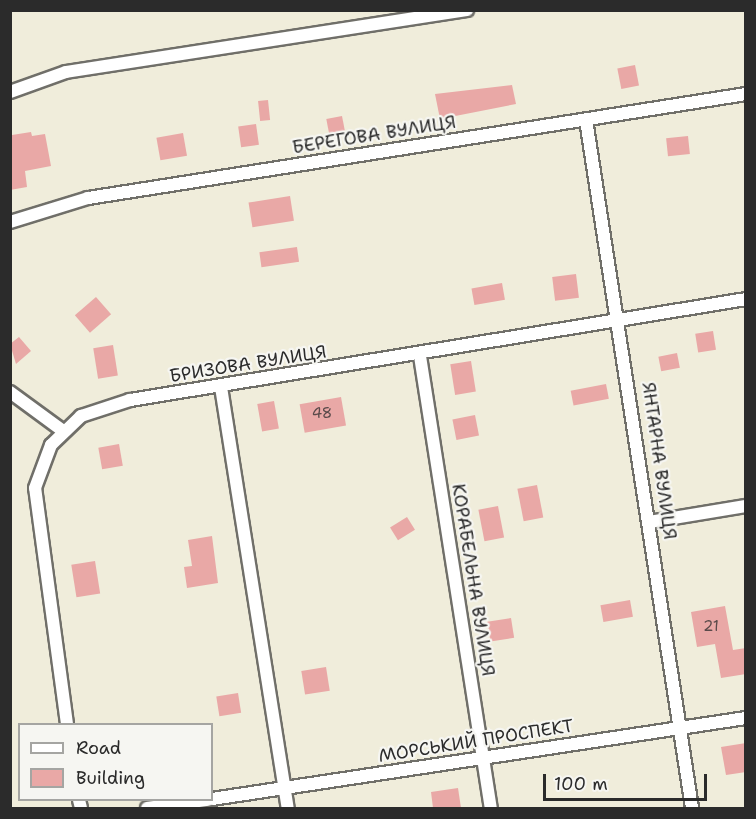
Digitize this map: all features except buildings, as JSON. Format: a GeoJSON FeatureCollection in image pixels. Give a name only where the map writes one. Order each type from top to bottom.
{"type":"FeatureCollection","features":[{"type":"Feature","properties":{"kind":"street"},"geometry":{"type":"LineString","coordinates":[[10,92],[66,72],[467,10]]}},
{"type":"Feature","properties":{"kind":"street","name":"БЕРЕГОВА ВУЛИЦЯ"},"geometry":{"type":"LineString","coordinates":[[10,222],[88,198],[746,94]]}},
{"type":"Feature","properties":{"kind":"street","name":"ЯНТАРНА ВУЛИЦЯ"},"geometry":{"type":"LineString","coordinates":[[586,120],[620,319],[692,808]]}},
{"type":"Feature","properties":{"kind":"street","name":"БРИЗОВА ВУЛИЦЯ"},"geometry":{"type":"LineString","coordinates":[[67,723],[35,497],[41,465],[62,430],[104,406],[420,356],[620,319],[746,299]]}},
{"type":"Feature","properties":{"kind":"street","name":"КОРАБЕЛЬНА ВУЛИЦЯ"},"geometry":{"type":"LineString","coordinates":[[420,356],[491,808]]}},
{"type":"Feature","properties":{"kind":"street"},"geometry":{"type":"LineString","coordinates":[[221,387],[288,808]]}},
{"type":"Feature","properties":{"kind":"street"},"geometry":{"type":"LineString","coordinates":[[10,392],[62,430]]}},
{"type":"Feature","properties":{"kind":"street"},"geometry":{"type":"LineString","coordinates":[[649,522],[746,506]]}},
{"type":"Feature","properties":{"kind":"street","name":"МОРСЬКИЙ ПРОСПЕКТ"},"geometry":{"type":"LineString","coordinates":[[213,798],[746,718]]}},
{"type":"Feature","properties":{"kind":"street","name":"МОРСЬКИЙ ПРОСПЕКТ"},"geometry":{"type":"LineString","coordinates":[[147,808],[195,801]]}}]}
